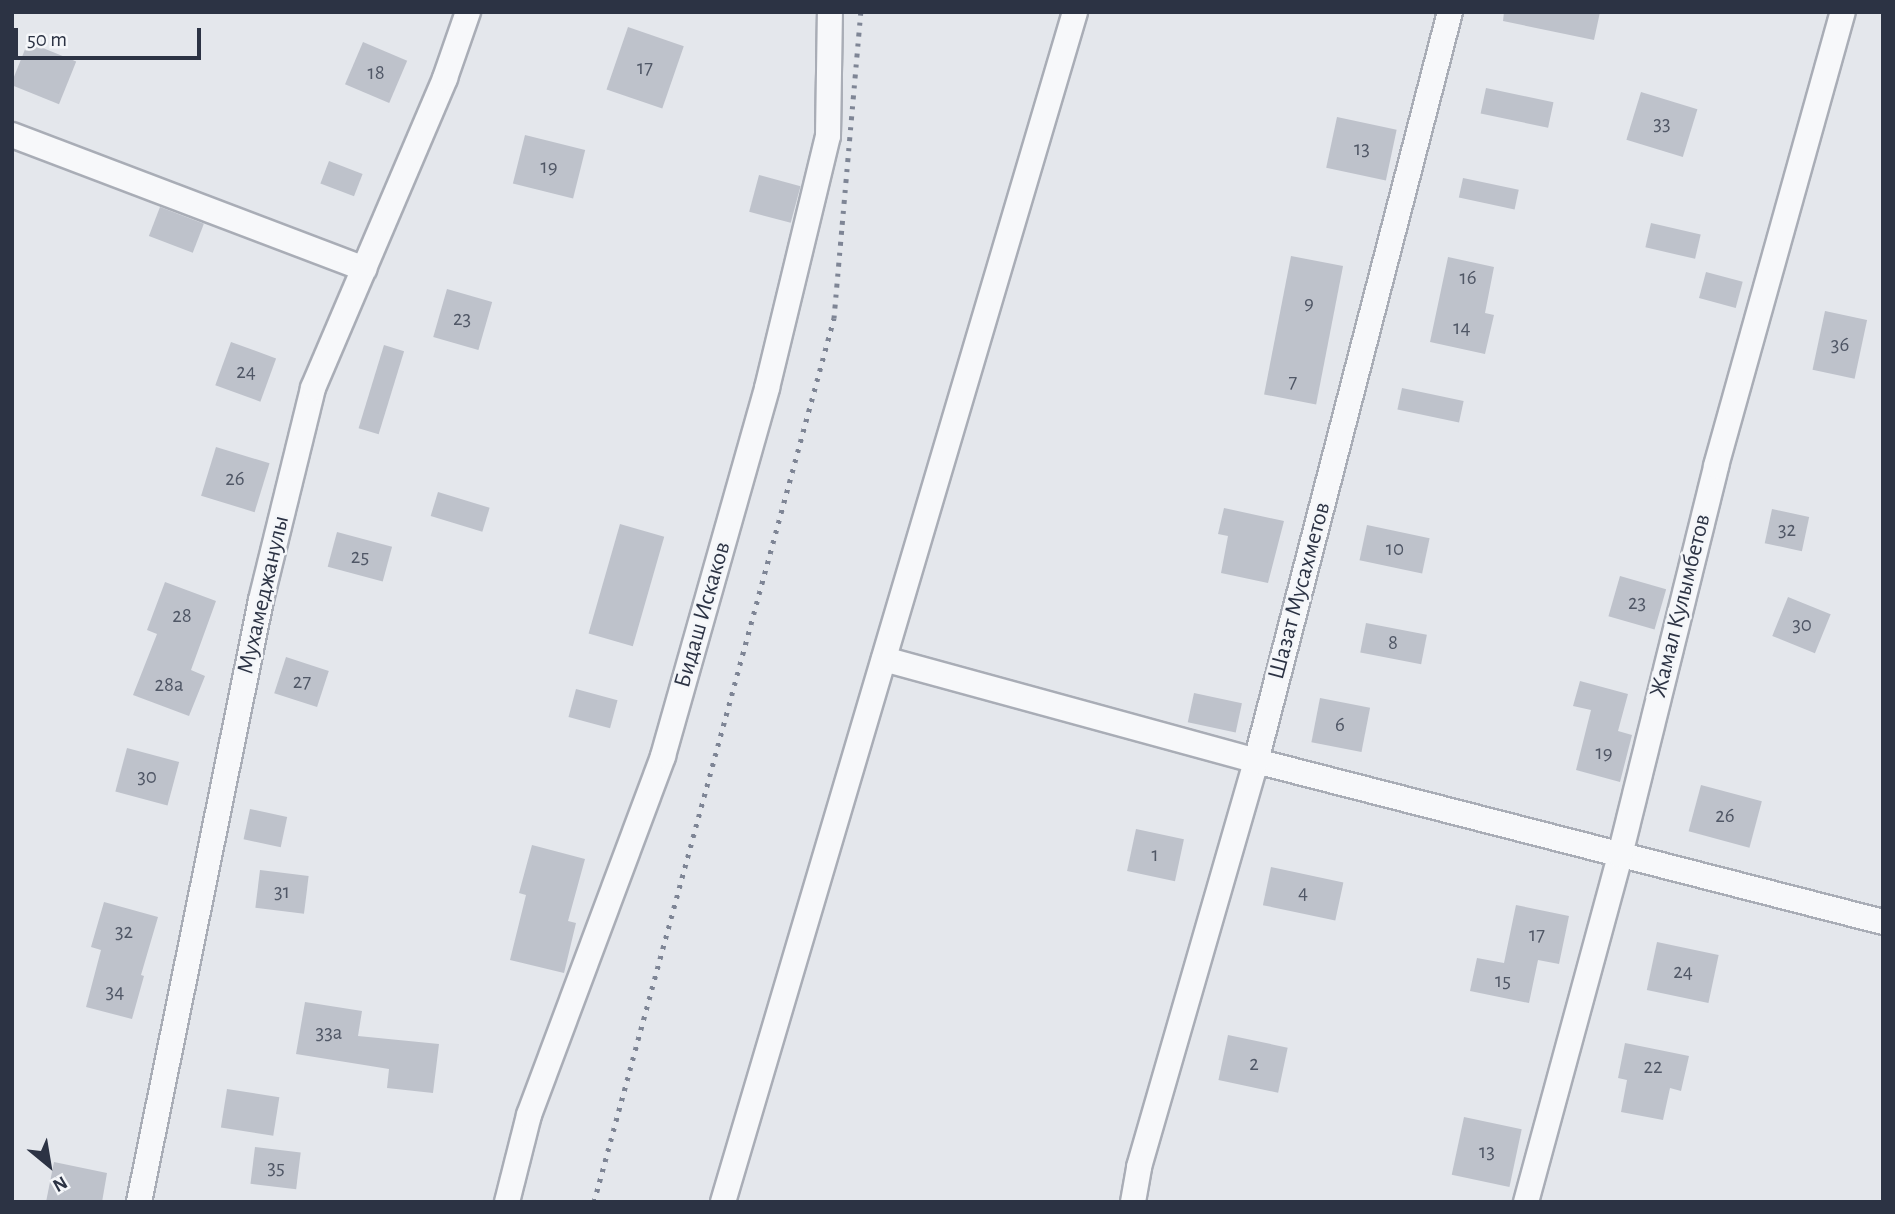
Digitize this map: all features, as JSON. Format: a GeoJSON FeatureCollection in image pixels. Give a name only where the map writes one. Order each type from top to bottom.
{"type":"FeatureCollection","features":[{"type":"Feature","properties":{"kind":"street","name":"Мухамеджанулы"},"geometry":{"type":"LineString","coordinates":[[139,1202],[261,600],[313,388],[445,78],[468,12]]}},
{"type":"Feature","properties":{"kind":"street","name":"Бидаш Искаков"},"geometry":{"type":"LineString","coordinates":[[507,1202],[529,1115],[663,756],[767,388],[828,136],[830,12]]}},
{"type":"Feature","properties":{"kind":"street"},"geometry":{"type":"LineString","coordinates":[[723,1202],[1074,12]]}},
{"type":"Feature","properties":{"kind":"street","name":"Шазат Мусахметов"},"geometry":{"type":"LineString","coordinates":[[1133,1202],[1139,1167],[1256,761],[1450,12]]}},
{"type":"Feature","properties":{"kind":"street","name":"Жамал Кулымбетов"},"geometry":{"type":"LineString","coordinates":[[1526,1202],[1620,855],[1716,466],[1843,12]]}},
{"type":"Feature","properties":{"kind":"street"},"geometry":{"type":"LineString","coordinates":[[12,135],[364,268]]}},
{"type":"Feature","properties":{"kind":"street"},"geometry":{"type":"LineString","coordinates":[[884,659],[1256,761],[1883,922]]}},
{"type":"Feature","properties":{"kind":"building"},"geometry":{"type":"Polygon","coordinates":[[[1504,12],[1600,12],[1594,40],[1503,21],[1504,12]]]}},
{"type":"Feature","properties":{"kind":"building"},"geometry":{"type":"Polygon","coordinates":[[[628,27],[684,46],[662,109],[607,89],[628,27]]]}},
{"type":"Feature","properties":{"kind":"building"},"geometry":{"type":"Polygon","coordinates":[[[28,42],[76,61],[59,104],[12,85],[28,42]]]}},
{"type":"Feature","properties":{"kind":"building"},"geometry":{"type":"Polygon","coordinates":[[[363,42],[407,61],[389,103],[345,84],[363,42]]]}},
{"type":"Feature","properties":{"kind":"building"},"geometry":{"type":"Polygon","coordinates":[[[1486,88],[1553,102],[1548,128],[1481,113],[1486,88]]]}},
{"type":"Feature","properties":{"kind":"building"},"geometry":{"type":"Polygon","coordinates":[[[1641,92],[1697,109],[1683,157],[1626,140],[1641,92]]]}},
{"type":"Feature","properties":{"kind":"building"},"geometry":{"type":"Polygon","coordinates":[[[1337,117],[1397,130],[1386,181],[1326,168],[1337,117]]]}},
{"type":"Feature","properties":{"kind":"building"},"geometry":{"type":"Polygon","coordinates":[[[525,135],[585,150],[573,199],[513,184],[525,135]]]}},
{"type":"Feature","properties":{"kind":"building"},"geometry":{"type":"Polygon","coordinates":[[[329,161],[363,174],[354,196],[320,183],[329,161]]]}},
{"type":"Feature","properties":{"kind":"building"},"geometry":{"type":"Polygon","coordinates":[[[759,175],[801,186],[791,223],[749,212],[759,175]]]}},
{"type":"Feature","properties":{"kind":"building"},"geometry":{"type":"Polygon","coordinates":[[[1463,178],[1519,190],[1515,209],[1459,198],[1463,178]]]}},
{"type":"Feature","properties":{"kind":"building"},"geometry":{"type":"Polygon","coordinates":[[[160,207],[204,224],[193,253],[149,236],[160,207]]]}},
{"type":"Feature","properties":{"kind":"building"},"geometry":{"type":"Polygon","coordinates":[[[1651,223],[1701,234],[1695,259],[1645,247],[1651,223]]]}},
{"type":"Feature","properties":{"kind":"building"},"geometry":{"type":"Polygon","coordinates":[[[1291,256],[1343,266],[1316,405],[1264,394],[1291,256]]]}},
{"type":"Feature","properties":{"kind":"building"},"geometry":{"type":"Polygon","coordinates":[[[1448,257],[1494,267],[1485,313],[1494,315],[1485,354],[1430,342],[1448,257]]]}},
{"type":"Feature","properties":{"kind":"building"},"geometry":{"type":"Polygon","coordinates":[[[1706,272],[1743,282],[1736,308],[1699,298],[1706,272]]]}},
{"type":"Feature","properties":{"kind":"building"},"geometry":{"type":"Polygon","coordinates":[[[447,289],[492,302],[478,350],[433,337],[447,289]]]}},
{"type":"Feature","properties":{"kind":"building"},"geometry":{"type":"Polygon","coordinates":[[[1825,311],[1867,320],[1855,379],[1813,370],[1825,311]]]}},
{"type":"Feature","properties":{"kind":"building"},"geometry":{"type":"Polygon","coordinates":[[[231,342],[276,358],[260,402],[215,385],[231,342]]]}},
{"type":"Feature","properties":{"kind":"building"},"geometry":{"type":"Polygon","coordinates":[[[384,345],[404,351],[379,434],[359,428],[384,345]]]}},
{"type":"Feature","properties":{"kind":"building"},"geometry":{"type":"Polygon","coordinates":[[[1402,388],[1464,401],[1459,423],[1397,410],[1402,388]]]}},
{"type":"Feature","properties":{"kind":"building"},"geometry":{"type":"Polygon","coordinates":[[[216,447],[270,463],[255,512],[201,496],[216,447]]]}},
{"type":"Feature","properties":{"kind":"building"},"geometry":{"type":"Polygon","coordinates":[[[438,492],[490,508],[482,532],[431,516],[438,492]]]}},
{"type":"Feature","properties":{"kind":"building"},"geometry":{"type":"Polygon","coordinates":[[[1224,508],[1284,521],[1268,583],[1221,573],[1228,536],[1218,534],[1224,508]]]}},
{"type":"Feature","properties":{"kind":"building"},"geometry":{"type":"Polygon","coordinates":[[[1772,509],[1809,517],[1802,551],[1765,543],[1772,509]]]}},
{"type":"Feature","properties":{"kind":"building"},"geometry":{"type":"Polygon","coordinates":[[[620,524],[664,537],[633,646],[589,634],[620,524]]]}},
{"type":"Feature","properties":{"kind":"building"},"geometry":{"type":"Polygon","coordinates":[[[1367,525],[1430,538],[1422,574],[1360,560],[1367,525]]]}},
{"type":"Feature","properties":{"kind":"building"},"geometry":{"type":"Polygon","coordinates":[[[337,532],[392,547],[383,582],[328,567],[337,532]]]}},
{"type":"Feature","properties":{"kind":"building"},"geometry":{"type":"Polygon","coordinates":[[[1620,576],[1666,589],[1655,630],[1608,616],[1620,576]]]}},
{"type":"Feature","properties":{"kind":"building"},"geometry":{"type":"Polygon","coordinates":[[[165,582],[216,601],[191,670],[205,676],[189,716],[133,695],[157,634],[147,630],[165,582]]]}},
{"type":"Feature","properties":{"kind":"building"},"geometry":{"type":"Polygon","coordinates":[[[1788,597],[1831,614],[1815,653],[1772,636],[1788,597]]]}},
{"type":"Feature","properties":{"kind":"building"},"geometry":{"type":"Polygon","coordinates":[[[1366,623],[1427,635],[1421,664],[1360,652],[1366,623]]]}},
{"type":"Feature","properties":{"kind":"building"},"geometry":{"type":"Polygon","coordinates":[[[286,657],[329,671],[317,707],[274,693],[286,657]]]}},
{"type":"Feature","properties":{"kind":"building"},"geometry":{"type":"Polygon","coordinates":[[[1580,681],[1628,694],[1618,731],[1632,735],[1620,782],[1576,770],[1591,710],[1573,706],[1580,681]]]}},
{"type":"Feature","properties":{"kind":"building"},"geometry":{"type":"Polygon","coordinates":[[[576,689],[618,700],[610,728],[568,717],[576,689]]]}},
{"type":"Feature","properties":{"kind":"building"},"geometry":{"type":"Polygon","coordinates":[[[1194,693],[1242,703],[1236,733],[1188,722],[1194,693]]]}},
{"type":"Feature","properties":{"kind":"building"},"geometry":{"type":"Polygon","coordinates":[[[1320,698],[1370,708],[1361,752],[1311,742],[1320,698]]]}},
{"type":"Feature","properties":{"kind":"building"},"geometry":{"type":"Polygon","coordinates":[[[127,748],[179,762],[168,805],[115,791],[127,748]]]}},
{"type":"Feature","properties":{"kind":"building"},"geometry":{"type":"Polygon","coordinates":[[[1701,785],[1762,801],[1749,848],[1689,831],[1701,785]]]}},
{"type":"Feature","properties":{"kind":"building"},"geometry":{"type":"Polygon","coordinates":[[[250,809],[287,817],[281,847],[244,839],[250,809]]]}},
{"type":"Feature","properties":{"kind":"building"},"geometry":{"type":"Polygon","coordinates":[[[1136,829],[1184,839],[1175,881],[1127,871],[1136,829]]]}},
{"type":"Feature","properties":{"kind":"building"},"geometry":{"type":"Polygon","coordinates":[[[532,845],[585,859],[568,921],[576,923],[564,973],[510,960],[526,895],[519,893],[532,845]]]}},
{"type":"Feature","properties":{"kind":"building"},"geometry":{"type":"Polygon","coordinates":[[[1271,867],[1343,882],[1335,921],[1263,905],[1271,867]]]}},
{"type":"Feature","properties":{"kind":"building"},"geometry":{"type":"Polygon","coordinates":[[[260,870],[309,876],[304,914],[255,908],[260,870]]]}},
{"type":"Feature","properties":{"kind":"building"},"geometry":{"type":"Polygon","coordinates":[[[104,902],[158,917],[141,975],[144,976],[132,1019],[86,1007],[101,950],[91,947],[104,902]]]}},
{"type":"Feature","properties":{"kind":"building"},"geometry":{"type":"Polygon","coordinates":[[[1516,905],[1569,916],[1559,964],[1538,960],[1529,1003],[1470,991],[1477,958],[1504,963],[1516,905]]]}},
{"type":"Feature","properties":{"kind":"building"},"geometry":{"type":"Polygon","coordinates":[[[1657,942],[1719,955],[1708,1003],[1647,990],[1657,942]]]}},
{"type":"Feature","properties":{"kind":"building"},"geometry":{"type":"Polygon","coordinates":[[[305,1002],[362,1011],[358,1036],[439,1044],[433,1093],[387,1088],[389,1069],[296,1054],[305,1002]]]}},
{"type":"Feature","properties":{"kind":"building"},"geometry":{"type":"Polygon","coordinates":[[[1228,1035],[1288,1048],[1278,1093],[1218,1080],[1228,1035]]]}},
{"type":"Feature","properties":{"kind":"building"},"geometry":{"type":"Polygon","coordinates":[[[1625,1043],[1689,1056],[1681,1091],[1670,1088],[1663,1120],[1621,1112],[1627,1080],[1618,1078],[1625,1043]]]}},
{"type":"Feature","properties":{"kind":"building"},"geometry":{"type":"Polygon","coordinates":[[[227,1089],[279,1097],[273,1136],[221,1128],[227,1089]]]}},
{"type":"Feature","properties":{"kind":"building"},"geometry":{"type":"Polygon","coordinates":[[[1464,1117],[1522,1129],[1509,1187],[1452,1175],[1464,1117]]]}},
{"type":"Feature","properties":{"kind":"building"},"geometry":{"type":"Polygon","coordinates":[[[255,1147],[301,1153],[296,1189],[250,1184],[255,1147]]]}},
{"type":"Feature","properties":{"kind":"building"},"geometry":{"type":"Polygon","coordinates":[[[54,1162],[107,1173],[102,1202],[46,1202],[54,1162]]]}},
{"type":"Feature","properties":{"kind":"railway"},"geometry":{"type":"LineString","coordinates":[[594,1202],[834,318],[861,12]]}}]}
